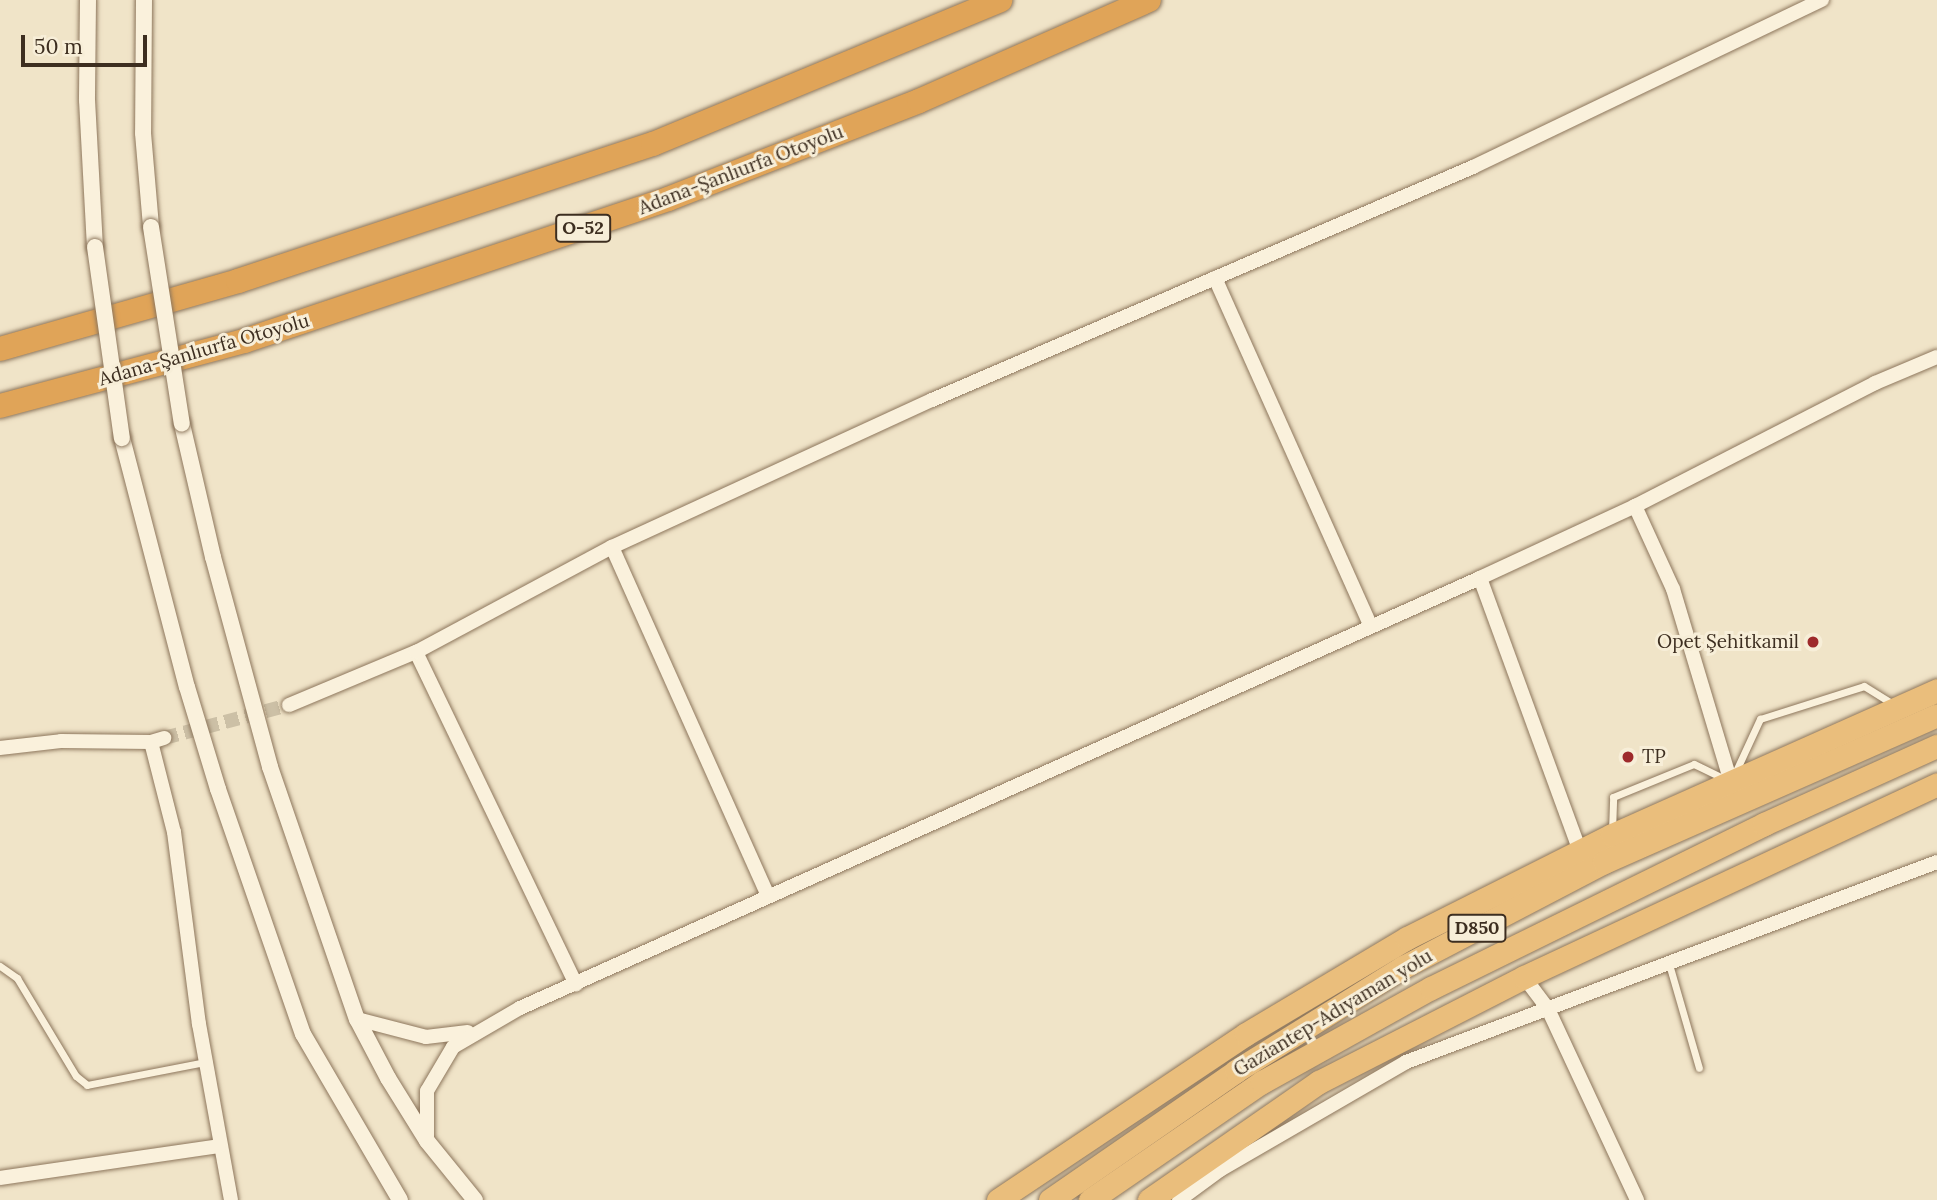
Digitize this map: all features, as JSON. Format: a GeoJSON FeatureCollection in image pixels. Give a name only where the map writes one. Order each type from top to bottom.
{"type":"FeatureCollection","features":[{"type":"Feature","properties":{"kind":"highway"},"geometry":{"type":"LineString","coordinates":[[0,349],[238,281],[653,144],[1000,0]]}},
{"type":"Feature","properties":{"kind":"highway","name":"Adana-Şanlıurfa Otoyolu"},"geometry":{"type":"LineString","coordinates":[[0,406],[244,341],[668,200],[919,101],[1149,0]]}},
{"type":"Feature","properties":{"kind":"highway"},"geometry":{"type":"LineString","coordinates":[[998,1200],[1257,1027],[1407,938],[1612,835],[1937,690]]}},
{"type":"Feature","properties":{"kind":"highway","name":"Gaziantep-Adıyaman yolu"},"geometry":{"type":"LineString","coordinates":[[1050,1200],[1236,1071],[1403,967],[1604,862],[1937,715]]}},
{"type":"Feature","properties":{"kind":"highway","name":"Gaziantep-Adıyaman yolu"},"geometry":{"type":"LineString","coordinates":[[1090,1200],[1262,1082],[1431,988],[1740,835],[1937,746]]}},
{"type":"Feature","properties":{"kind":"highway"},"geometry":{"type":"LineString","coordinates":[[1149,1200],[1319,1082],[1524,976],[1937,783]]}},
{"type":"Feature","properties":{"kind":"street"},"geometry":{"type":"LineString","coordinates":[[88,0],[87,100],[95,247],[122,438],[187,687],[218,789],[303,1034],[400,1200]]}},
{"type":"Feature","properties":{"kind":"street"},"geometry":{"type":"LineString","coordinates":[[144,0],[143,133],[151,228],[182,425],[213,557],[270,767],[357,1019],[388,1078],[427,1141],[475,1200]]}},
{"type":"Feature","properties":{"kind":"street"},"geometry":{"type":"LineString","coordinates":[[289,705],[416,652],[612,547],[932,400],[1473,167],[1822,0]]}},
{"type":"Feature","properties":{"kind":"street"},"geometry":{"type":"LineString","coordinates":[[1216,278],[1371,626]]}},
{"type":"Feature","properties":{"kind":"street"},"geometry":{"type":"LineString","coordinates":[[427,1141],[427,1091],[453,1046],[479,1030],[768,896],[1480,578],[1635,506],[1812,414],[1937,357]]}},
{"type":"Feature","properties":{"kind":"street"},"geometry":{"type":"LineString","coordinates":[[1635,506],[1674,589],[1731,782]]}},
{"type":"Feature","properties":{"kind":"street"},"geometry":{"type":"LineString","coordinates":[[612,547],[768,896]]}},
{"type":"Feature","properties":{"kind":"street"},"geometry":{"type":"LineString","coordinates":[[1480,578],[1580,851]]}},
{"type":"Feature","properties":{"kind":"street"},"geometry":{"type":"LineString","coordinates":[[416,652],[576,984]]}},
{"type":"Feature","properties":{"kind":"street"},"geometry":{"type":"LineString","coordinates":[[0,748],[61,741],[158,740],[174,832],[205,1062],[231,1200]]}},
{"type":"Feature","properties":{"kind":"street"},"geometry":{"type":"LineString","coordinates":[[1179,1200],[1220,1170],[1406,1062],[1937,862]]}},
{"type":"Feature","properties":{"kind":"street"},"geometry":{"type":"LineString","coordinates":[[1524,976],[1548,1009],[1637,1200]]}},
{"type":"Feature","properties":{"kind":"street"},"geometry":{"type":"LineString","coordinates":[[357,1019],[426,1037],[448,1037],[479,1030]]}},
{"type":"Feature","properties":{"kind":"street"},"geometry":{"type":"LineString","coordinates":[[0,1178],[219,1146]]}},
{"type":"Feature","properties":{"kind":"lane"},"geometry":{"type":"LineString","coordinates":[[1612,835],[1613,797],[1694,764],[1731,782],[1760,719],[1864,687],[1899,707]]}},
{"type":"Feature","properties":{"kind":"lane"},"geometry":{"type":"LineString","coordinates":[[1669,964],[1699,1068]]}},
{"type":"Feature","properties":{"kind":"lane"},"geometry":{"type":"LineString","coordinates":[[0,966],[17,978],[76,1076],[88,1085],[205,1062]]}},
{"type":"Feature","properties":{"kind":"tunnel"},"geometry":{"type":"LineString","coordinates":[[164,738],[289,705]]}},
{"type":"Feature","properties":{"kind":"place","name":"Opet Şehitkamil"},"geometry":{"type":"Point","coordinates":[1813,642]}},
{"type":"Feature","properties":{"kind":"place","name":"TP"},"geometry":{"type":"Point","coordinates":[1628,757]}}]}
